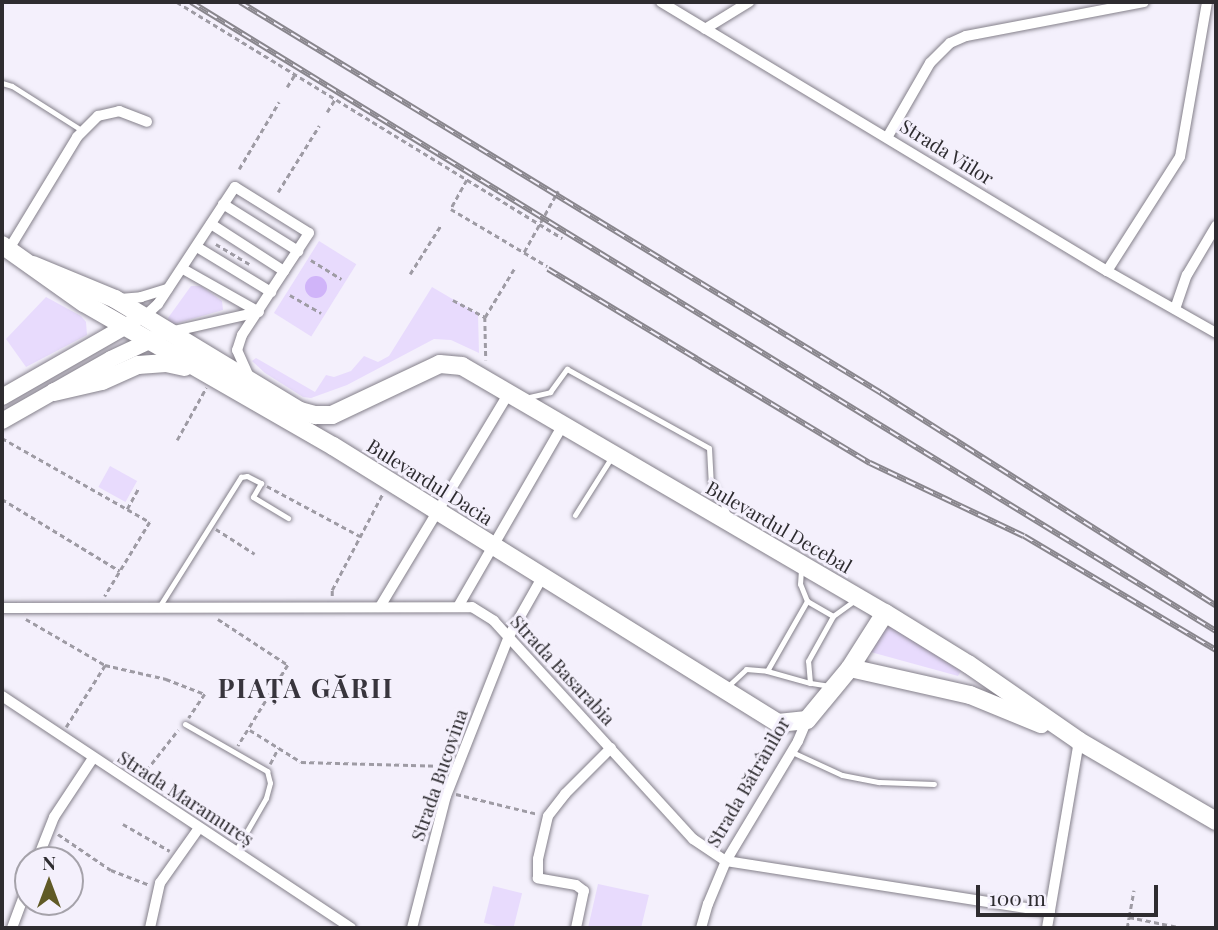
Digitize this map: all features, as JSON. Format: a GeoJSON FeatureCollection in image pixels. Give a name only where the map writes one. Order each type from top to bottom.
{"type":"FeatureCollection","features":[{"type":"Feature","properties":{"kind":"main road","name":"Bulevardul Dacia"},"geometry":{"type":"LineString","coordinates":[[5,247],[84,303],[333,446],[778,723],[807,720]]}},
{"type":"Feature","properties":{"kind":"main road","name":"Bulevardul Dacia"},"geometry":{"type":"LineString","coordinates":[[33,265],[115,299],[300,411],[332,415]]}},
{"type":"Feature","properties":{"kind":"main road"},"geometry":{"type":"LineString","coordinates":[[54,392],[102,381],[148,363],[166,363],[206,374]]}},
{"type":"Feature","properties":{"kind":"main road","name":"Bulevardul Decebal"},"geometry":{"type":"LineString","coordinates":[[332,415],[422,371],[450,363],[462,366],[885,612],[968,664],[1079,741],[1216,821]]}},
{"type":"Feature","properties":{"kind":"main road"},"geometry":{"type":"LineString","coordinates":[[332,415],[333,446]]}},
{"type":"Feature","properties":{"kind":"main road","name":"Strada Bătrânilor"},"geometry":{"type":"LineString","coordinates":[[807,720],[850,667],[885,612]]}},
{"type":"Feature","properties":{"kind":"main road","name":"Bulevardul Decebal"},"geometry":{"type":"LineString","coordinates":[[850,667],[970,695],[1079,741]]}},
{"type":"Feature","properties":{"kind":"street","name":"Strada Viilor"},"geometry":{"type":"LineString","coordinates":[[660,2],[888,136],[1107,271],[1216,333]]}},
{"type":"Feature","properties":{"kind":"street"},"geometry":{"type":"LineString","coordinates":[[705,29],[749,2]]}},
{"type":"Feature","properties":{"kind":"street"},"geometry":{"type":"LineString","coordinates":[[888,136],[930,63],[950,43],[966,36],[1144,2]]}},
{"type":"Feature","properties":{"kind":"street"},"geometry":{"type":"LineString","coordinates":[[1107,271],[1180,157],[1207,2]]}},
{"type":"Feature","properties":{"kind":"street"},"geometry":{"type":"LineString","coordinates":[[5,247],[83,131],[105,112],[119,111],[147,122]]}},
{"type":"Feature","properties":{"kind":"street"},"geometry":{"type":"LineString","coordinates":[[2,397],[145,316],[183,269],[236,187],[309,233],[242,335],[237,350],[252,382]]}},
{"type":"Feature","properties":{"kind":"street"},"geometry":{"type":"LineString","coordinates":[[223,204],[298,251]]}},
{"type":"Feature","properties":{"kind":"street"},"geometry":{"type":"LineString","coordinates":[[211,224],[284,271]]}},
{"type":"Feature","properties":{"kind":"street"},"geometry":{"type":"LineString","coordinates":[[1175,309],[1187,275],[1214,231]]}},
{"type":"Feature","properties":{"kind":"street"},"geometry":{"type":"LineString","coordinates":[[197,247],[271,292]]}},
{"type":"Feature","properties":{"kind":"street"},"geometry":{"type":"LineString","coordinates":[[183,269],[259,312]]}},
{"type":"Feature","properties":{"kind":"street"},"geometry":{"type":"LineString","coordinates":[[115,299],[141,297],[168,289]]}},
{"type":"Feature","properties":{"kind":"street"},"geometry":{"type":"LineString","coordinates":[[2,421],[148,341],[170,332],[259,312]]}},
{"type":"Feature","properties":{"kind":"street"},"geometry":{"type":"LineString","coordinates":[[381,605],[437,511],[515,396]]}},
{"type":"Feature","properties":{"kind":"street"},"geometry":{"type":"LineString","coordinates":[[459,605],[563,425]]}},
{"type":"Feature","properties":{"kind":"street","name":"Strada Bucovina"},"geometry":{"type":"LineString","coordinates":[[412,928],[447,792],[509,636],[543,576]]}},
{"type":"Feature","properties":{"kind":"street","name":"Strada Basarabia"},"geometry":{"type":"LineString","coordinates":[[7,608],[459,605],[482,612],[509,636],[693,839],[726,861],[1050,912]]}},
{"type":"Feature","properties":{"kind":"street","name":"Strada Maramureș"},"geometry":{"type":"LineString","coordinates":[[2,696],[351,928]]}},
{"type":"Feature","properties":{"kind":"street","name":"Strada Bătrânilor"},"geometry":{"type":"LineString","coordinates":[[701,928],[726,861],[792,751],[807,720]]}},
{"type":"Feature","properties":{"kind":"street"},"geometry":{"type":"LineString","coordinates":[[1047,928],[1079,741]]}},
{"type":"Feature","properties":{"kind":"street"},"geometry":{"type":"LineString","coordinates":[[576,928],[584,891],[576,886],[538,878],[538,859],[548,816],[565,794],[611,748]]}},
{"type":"Feature","properties":{"kind":"street"},"geometry":{"type":"LineString","coordinates":[[43,846],[50,828],[93,758]]}},
{"type":"Feature","properties":{"kind":"street"},"geometry":{"type":"LineString","coordinates":[[150,928],[158,888],[199,828]]}},
{"type":"Feature","properties":{"kind":"lane"},"geometry":{"type":"LineString","coordinates":[[2,83],[12,86],[83,131]]}},
{"type":"Feature","properties":{"kind":"lane"},"geometry":{"type":"LineString","coordinates":[[515,396],[550,392],[567,369],[709,448],[711,481],[732,524]]}},
{"type":"Feature","properties":{"kind":"lane"},"geometry":{"type":"LineString","coordinates":[[575,515],[613,455]]}},
{"type":"Feature","properties":{"kind":"lane"},"geometry":{"type":"LineString","coordinates":[[159,607],[241,477],[247,476],[261,483],[253,498],[288,518]]}},
{"type":"Feature","properties":{"kind":"lane"},"geometry":{"type":"LineString","coordinates":[[801,564],[800,584],[807,601],[833,616]]}},
{"type":"Feature","properties":{"kind":"lane"},"geometry":{"type":"LineString","coordinates":[[810,683],[808,661],[833,616],[859,597]]}},
{"type":"Feature","properties":{"kind":"lane"},"geometry":{"type":"LineString","coordinates":[[767,671],[807,601]]}},
{"type":"Feature","properties":{"kind":"lane"},"geometry":{"type":"LineString","coordinates":[[725,690],[746,669],[767,671],[835,687]]}},
{"type":"Feature","properties":{"kind":"lane"},"geometry":{"type":"LineString","coordinates":[[185,724],[267,771],[270,783],[266,798],[235,851]]}},
{"type":"Feature","properties":{"kind":"lane"},"geometry":{"type":"LineString","coordinates":[[792,751],[842,775],[879,782],[934,784]]}},
{"type":"Feature","properties":{"kind":"path"},"geometry":{"type":"LineString","coordinates":[[177,2],[562,238]]}},
{"type":"Feature","properties":{"kind":"path"},"geometry":{"type":"LineString","coordinates":[[287,87],[295,74]]}},
{"type":"Feature","properties":{"kind":"path"},"geometry":{"type":"LineString","coordinates":[[327,112],[335,99]]}},
{"type":"Feature","properties":{"kind":"path"},"geometry":{"type":"LineString","coordinates":[[239,169],[279,102]]}},
{"type":"Feature","properties":{"kind":"path"},"geometry":{"type":"LineString","coordinates":[[278,192],[319,126]]}},
{"type":"Feature","properties":{"kind":"path"},"geometry":{"type":"LineString","coordinates":[[467,180],[451,209],[547,266]]}},
{"type":"Feature","properties":{"kind":"path"},"geometry":{"type":"LineString","coordinates":[[524,252],[558,191]]}},
{"type":"Feature","properties":{"kind":"path"},"geometry":{"type":"LineString","coordinates":[[410,274],[441,225]]}},
{"type":"Feature","properties":{"kind":"path"},"geometry":{"type":"LineString","coordinates":[[216,244],[250,264]]}},
{"type":"Feature","properties":{"kind":"path"},"geometry":{"type":"LineString","coordinates":[[311,260],[342,279]]}},
{"type":"Feature","properties":{"kind":"path"},"geometry":{"type":"LineString","coordinates":[[486,360],[485,317],[514,269]]}},
{"type":"Feature","properties":{"kind":"path"},"geometry":{"type":"LineString","coordinates":[[290,295],[321,313]]}},
{"type":"Feature","properties":{"kind":"path"},"geometry":{"type":"LineString","coordinates":[[453,300],[485,317]]}},
{"type":"Feature","properties":{"kind":"path"},"geometry":{"type":"LineString","coordinates":[[177,440],[206,374]]}},
{"type":"Feature","properties":{"kind":"path"},"geometry":{"type":"LineString","coordinates":[[2,438],[150,522],[98,608]]}},
{"type":"Feature","properties":{"kind":"path"},"geometry":{"type":"LineString","coordinates":[[332,606],[332,590],[389,481]]}},
{"type":"Feature","properties":{"kind":"path"},"geometry":{"type":"LineString","coordinates":[[261,483],[360,536]]}},
{"type":"Feature","properties":{"kind":"path"},"geometry":{"type":"LineString","coordinates":[[127,509],[138,489]]}},
{"type":"Feature","properties":{"kind":"path"},"geometry":{"type":"LineString","coordinates":[[2,500],[120,571]]}},
{"type":"Feature","properties":{"kind":"path"},"geometry":{"type":"LineString","coordinates":[[210,525],[255,554]]}},
{"type":"Feature","properties":{"kind":"path"},"geometry":{"type":"LineString","coordinates":[[203,607],[288,665],[234,752]]}},
{"type":"Feature","properties":{"kind":"path"},"geometry":{"type":"LineString","coordinates":[[7,608],[42,631],[105,665],[166,679],[205,694],[185,724],[167,740],[135,785]]}},
{"type":"Feature","properties":{"kind":"path"},"geometry":{"type":"LineString","coordinates":[[60,736],[105,665]]}},
{"type":"Feature","properties":{"kind":"path"},"geometry":{"type":"LineString","coordinates":[[250,730],[301,762],[457,766]]}},
{"type":"Feature","properties":{"kind":"path"},"geometry":{"type":"LineString","coordinates":[[267,771],[278,748]]}},
{"type":"Feature","properties":{"kind":"path"},"geometry":{"type":"LineString","coordinates":[[447,792],[548,816]]}},
{"type":"Feature","properties":{"kind":"path"},"geometry":{"type":"LineString","coordinates":[[123,824],[179,856]]}},
{"type":"Feature","properties":{"kind":"path"},"geometry":{"type":"LineString","coordinates":[[50,828],[111,870],[158,888]]}},
{"type":"Feature","properties":{"kind":"path"},"geometry":{"type":"LineString","coordinates":[[1127,928],[1135,890]]}},
{"type":"Feature","properties":{"kind":"path"},"geometry":{"type":"LineString","coordinates":[[1129,917],[1183,928]]}},
{"type":"Feature","properties":{"kind":"shaded area"},"geometry":{"type":"Polygon","coordinates":[[[319,241],[356,264],[311,336],[274,313],[319,241]]]}},
{"type":"Feature","properties":{"kind":"shaded area"},"geometry":{"type":"Polygon","coordinates":[[[316,276],[324,279],[327,287],[324,295],[316,298],[308,295],[305,287],[308,279],[316,276]]]}},
{"type":"Feature","properties":{"kind":"shaded area"},"geometry":{"type":"Polygon","coordinates":[[[191,286],[201,286],[222,301],[223,310],[171,325],[168,318],[191,286]]]}},
{"type":"Feature","properties":{"kind":"shaded area"},"geometry":{"type":"Polygon","coordinates":[[[432,287],[478,314],[479,353],[451,340],[434,339],[347,385],[311,398],[303,397],[265,373],[252,361],[256,358],[315,392],[326,375],[334,377],[351,371],[364,356],[378,362],[389,356],[432,287]]]}},
{"type":"Feature","properties":{"kind":"shaded area"},"geometry":{"type":"Polygon","coordinates":[[[46,297],[81,316],[86,322],[87,335],[26,367],[6,339],[46,297]]]}},
{"type":"Feature","properties":{"kind":"shaded area"},"geometry":{"type":"Polygon","coordinates":[[[110,466],[137,481],[125,502],[98,487],[110,466]]]}},
{"type":"Feature","properties":{"kind":"shaded area"},"geometry":{"type":"Polygon","coordinates":[[[886,623],[961,671],[958,676],[867,651],[886,623]]]}},
{"type":"Feature","properties":{"kind":"shaded area"},"geometry":{"type":"Polygon","coordinates":[[[598,884],[649,895],[641,928],[588,928],[598,884]]]}},
{"type":"Feature","properties":{"kind":"shaded area"},"geometry":{"type":"Polygon","coordinates":[[[493,886],[522,893],[513,928],[484,923],[493,886]]]}},
{"type":"Feature","properties":{"kind":"railway"},"geometry":{"type":"LineString","coordinates":[[191,2],[1216,631]]}},
{"type":"Feature","properties":{"kind":"railway"},"geometry":{"type":"LineString","coordinates":[[240,2],[881,393],[1216,606]]}},
{"type":"Feature","properties":{"kind":"railway"},"geometry":{"type":"LineString","coordinates":[[548,269],[870,463],[1024,536],[1216,650]]}},
{"type":"Feature","properties":{"kind":"district","name":"PIAȚA GĂRII"},"geometry":{"type":"Point","coordinates":[306,688]}}]}
